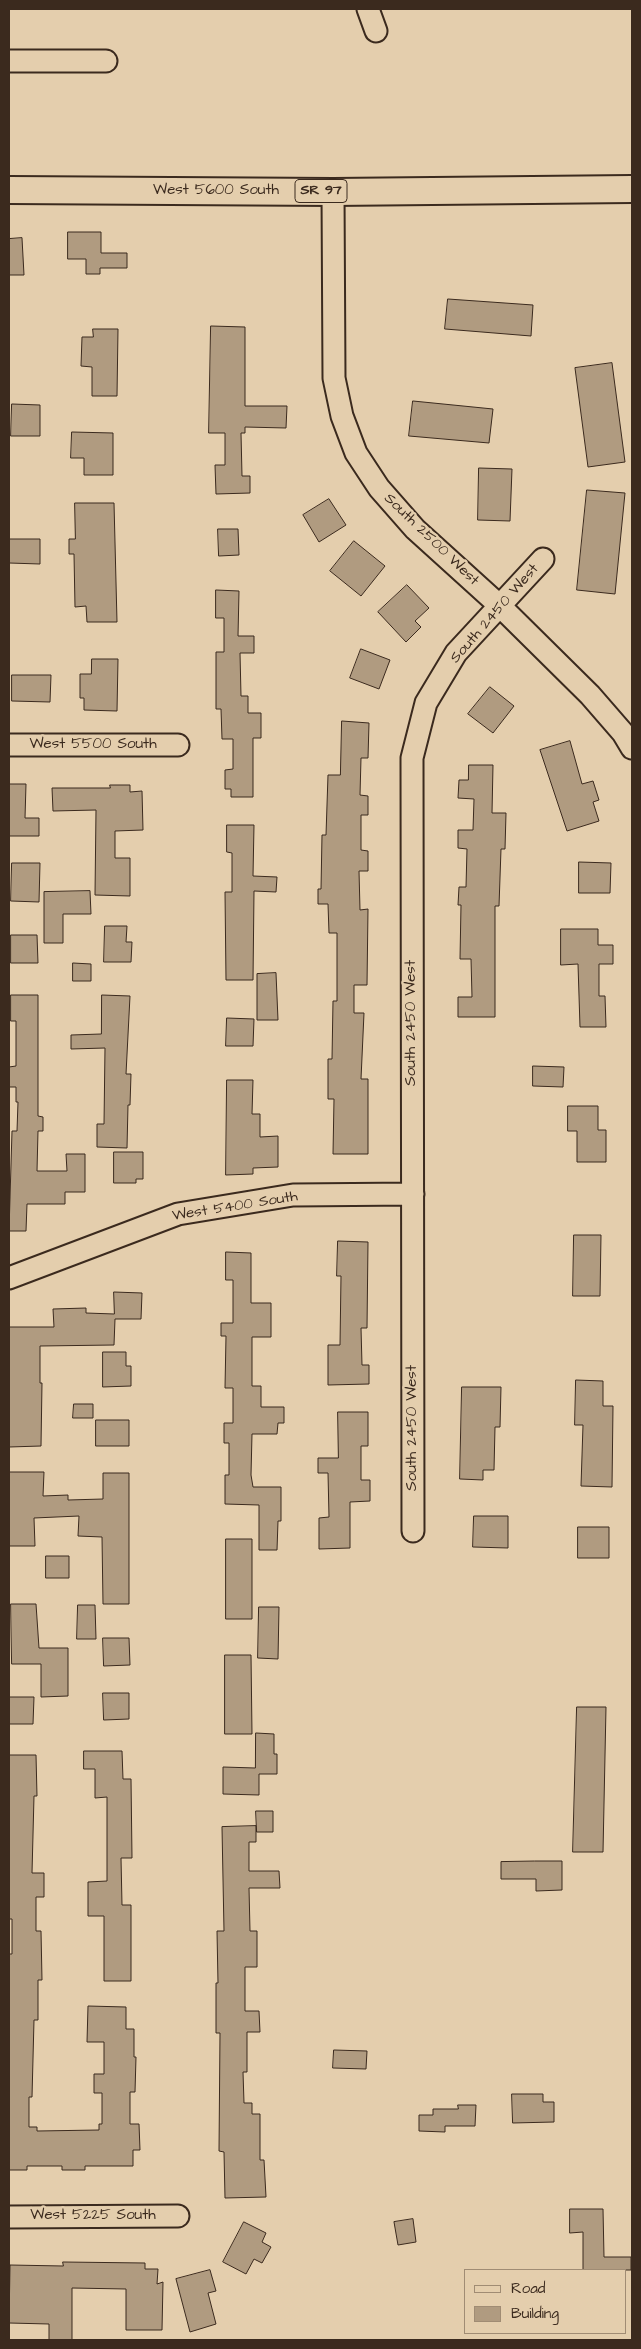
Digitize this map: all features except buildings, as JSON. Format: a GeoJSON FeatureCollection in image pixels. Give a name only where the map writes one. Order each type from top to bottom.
{"type":"FeatureCollection","features":[{"type":"Feature","properties":{"kind":"main road","name":"West 5600 South"},"geometry":{"type":"LineString","coordinates":[[9,190],[333,192],[632,189]]}},
{"type":"Feature","properties":{"kind":"street"},"geometry":{"type":"LineString","coordinates":[[368,9],[376,31]]}},
{"type":"Feature","properties":{"kind":"street"},"geometry":{"type":"LineString","coordinates":[[9,61],[106,61]]}},
{"type":"Feature","properties":{"kind":"street","name":"South 2500 West"},"geometry":{"type":"LineString","coordinates":[[333,192],[334,378],[342,416],[356,453],[379,488],[415,529],[500,606],[590,695],[623,732],[632,748]]}},
{"type":"Feature","properties":{"kind":"street","name":"South 2450 West"},"geometry":{"type":"LineString","coordinates":[[413,1532],[412,758],[426,702],[456,653],[543,559]]}},
{"type":"Feature","properties":{"kind":"street","name":"West 5500 South"},"geometry":{"type":"LineString","coordinates":[[9,745],[178,745]]}},
{"type":"Feature","properties":{"kind":"street","name":"West 5400 South"},"geometry":{"type":"LineString","coordinates":[[9,1278],[178,1214],[293,1195],[413,1194]]}},
{"type":"Feature","properties":{"kind":"street","name":"West 5225 South"},"geometry":{"type":"LineString","coordinates":[[9,2217],[178,2216]]}}]}
